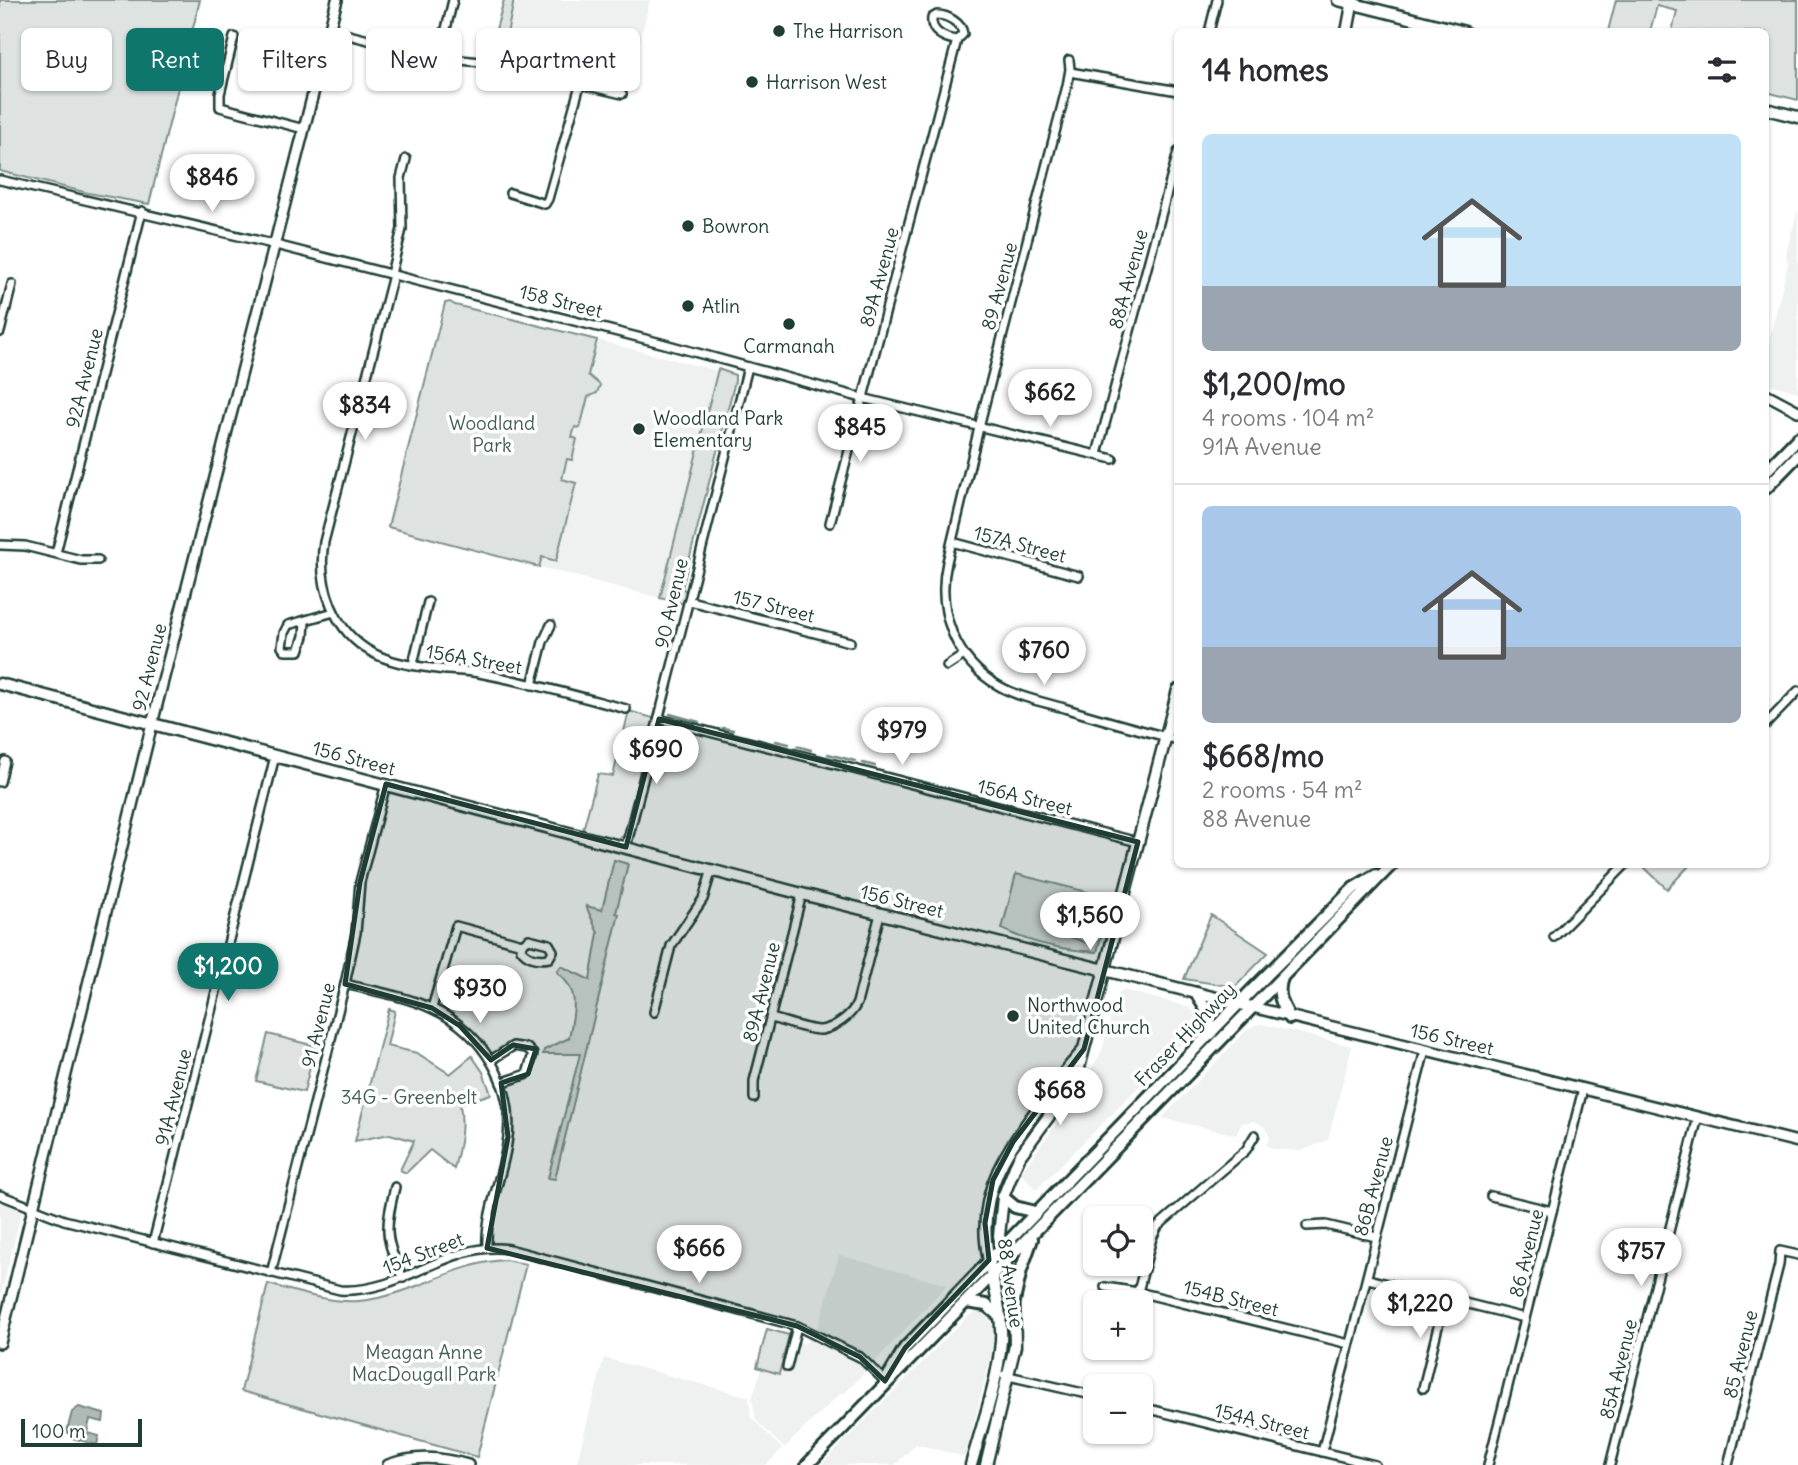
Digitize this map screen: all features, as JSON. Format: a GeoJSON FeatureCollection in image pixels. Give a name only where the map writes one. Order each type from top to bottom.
{"type":"FeatureCollection","features":[{"type":"Feature","properties":{"kind":"main road"},"geometry":{"type":"LineString","coordinates":[[1338,0],[1354,1],[1451,28]]}},
{"type":"Feature","properties":{"kind":"main road"},"geometry":{"type":"LineString","coordinates":[[1348,28],[1354,1]]}},
{"type":"Feature","properties":{"kind":"main road"},"geometry":{"type":"LineString","coordinates":[[1769,110],[1798,117]]}},
{"type":"Feature","properties":{"kind":"main road"},"geometry":{"type":"LineString","coordinates":[[1769,468],[1798,438]]}},
{"type":"Feature","properties":{"kind":"main road"},"geometry":{"type":"LineString","coordinates":[[1769,485],[1798,455]]}},
{"type":"Feature","properties":{"kind":"main road","name":"156 Street"},"geometry":{"type":"LineString","coordinates":[[0,684],[802,894],[1252,1007]]}},
{"type":"Feature","properties":{"kind":"main road","name":"88 Avenue"},"geometry":{"type":"LineString","coordinates":[[986,1465],[1016,1340],[1014,1301],[1004,1264],[999,1228],[1003,1197],[1019,1157],[1076,1079],[1174,705]]}},
{"type":"Feature","properties":{"kind":"main road","name":"Fraser Highway"},"geometry":{"type":"LineString","coordinates":[[879,1392],[905,1348],[1035,1212],[1354,888],[1388,868]]}},
{"type":"Feature","properties":{"kind":"main road","name":"Fraser Highway"},"geometry":{"type":"LineString","coordinates":[[807,1465],[1389,868]]}},
{"type":"Feature","properties":{"kind":"main road"},"geometry":{"type":"LineString","coordinates":[[1285,974],[1280,981],[1279,993],[1290,1018]]}},
{"type":"Feature","properties":{"kind":"main road"},"geometry":{"type":"LineString","coordinates":[[1196,993],[1208,1013],[1211,1034]]}},
{"type":"Feature","properties":{"kind":"main road","name":"88 Avenue"},"geometry":{"type":"LineString","coordinates":[[971,1465],[996,1373],[1001,1341],[1001,1317],[986,1244],[989,1194],[1000,1164],[1031,1117],[1084,1049]]}},
{"type":"Feature","properties":{"kind":"main road"},"geometry":{"type":"LineString","coordinates":[[1003,1197],[1015,1207],[1035,1212]]}},
{"type":"Feature","properties":{"kind":"main road"},"geometry":{"type":"LineString","coordinates":[[1014,1301],[1034,1233]]}},
{"type":"Feature","properties":{"kind":"main road"},"geometry":{"type":"LineString","coordinates":[[966,1302],[985,1305],[1001,1317]]}},
{"type":"Feature","properties":{"kind":"street","name":"92 Avenue"},"geometry":{"type":"LineString","coordinates":[[330,28],[337,0]]}},
{"type":"Feature","properties":{"kind":"street"},"geometry":{"type":"LineString","coordinates":[[446,28],[453,0]]}},
{"type":"Feature","properties":{"kind":"street"},"geometry":{"type":"LineString","coordinates":[[1210,28],[1217,0]]}},
{"type":"Feature","properties":{"kind":"street"},"geometry":{"type":"LineString","coordinates":[[940,14],[959,25],[963,34],[957,40],[935,31],[931,24],[934,16],[940,14]]}},
{"type":"Feature","properties":{"kind":"street"},"geometry":{"type":"LineString","coordinates":[[234,37],[220,94],[220,107],[304,129]]}},
{"type":"Feature","properties":{"kind":"street","name":"89A Avenue"},"geometry":{"type":"LineString","coordinates":[[830,523],[957,40]]}},
{"type":"Feature","properties":{"kind":"street","name":"89 Avenue"},"geometry":{"type":"LineString","coordinates":[[964,655],[950,629],[943,583],[979,426],[1070,72],[1069,60]]}},
{"type":"Feature","properties":{"kind":"street"},"geometry":{"type":"LineString","coordinates":[[1070,72],[1174,90]]}},
{"type":"Feature","properties":{"kind":"street","name":"92 Avenue"},"geometry":{"type":"LineString","coordinates":[[0,1343],[152,724],[314,91]]}},
{"type":"Feature","properties":{"kind":"street"},"geometry":{"type":"LineString","coordinates":[[510,193],[544,204],[552,194],[578,91]]}},
{"type":"Feature","properties":{"kind":"street"},"geometry":{"type":"LineString","coordinates":[[608,91],[622,94]]}},
{"type":"Feature","properties":{"kind":"street"},"geometry":{"type":"LineString","coordinates":[[305,622],[299,652],[285,651],[282,645],[286,627],[334,612],[323,576],[324,542],[402,229],[401,172],[407,159]]}},
{"type":"Feature","properties":{"kind":"street","name":"88A Avenue"},"geometry":{"type":"LineString","coordinates":[[1097,454],[1174,167]]}},
{"type":"Feature","properties":{"kind":"street","name":"158 Street"},"geometry":{"type":"LineString","coordinates":[[0,180],[392,274],[862,398],[1113,459]]}},
{"type":"Feature","properties":{"kind":"street","name":"92A Avenue"},"geometry":{"type":"LineString","coordinates":[[56,553],[142,212]]}},
{"type":"Feature","properties":{"kind":"street"},"geometry":{"type":"LineString","coordinates":[[0,332],[12,284]]}},
{"type":"Feature","properties":{"kind":"street","name":"90 Avenue"},"geometry":{"type":"LineString","coordinates":[[626,847],[748,367]]}},
{"type":"Feature","properties":{"kind":"street"},"geometry":{"type":"LineString","coordinates":[[1769,396],[1798,411]]}},
{"type":"Feature","properties":{"kind":"street","name":"157A Street"},"geometry":{"type":"LineString","coordinates":[[952,542],[1079,576]]}},
{"type":"Feature","properties":{"kind":"street"},"geometry":{"type":"LineString","coordinates":[[0,545],[25,546],[81,560],[99,560]]}},
{"type":"Feature","properties":{"kind":"street","name":"157 Street"},"geometry":{"type":"LineString","coordinates":[[690,601],[850,642]]}},
{"type":"Feature","properties":{"kind":"street"},"geometry":{"type":"LineString","coordinates":[[413,664],[428,602]]}},
{"type":"Feature","properties":{"kind":"street","name":"156A Street"},"geometry":{"type":"LineString","coordinates":[[334,612],[350,635],[381,657],[431,668],[477,672],[626,709]]}},
{"type":"Feature","properties":{"kind":"street"},"geometry":{"type":"LineString","coordinates":[[532,685],[543,642],[551,625]]}},
{"type":"Feature","properties":{"kind":"street"},"geometry":{"type":"LineString","coordinates":[[947,666],[964,655],[988,679],[1011,692],[1174,739]]}},
{"type":"Feature","properties":{"kind":"street"},"geometry":{"type":"LineString","coordinates":[[1769,720],[1798,691]]}},
{"type":"Feature","properties":{"kind":"street","name":"156A Street"},"geometry":{"type":"LineString","coordinates":[[659,719],[1138,842]]}},
{"type":"Feature","properties":{"kind":"street","name":"91A Avenue"},"geometry":{"type":"LineString","coordinates":[[153,1243],[275,756]]}},
{"type":"Feature","properties":{"kind":"street"},"geometry":{"type":"LineString","coordinates":[[0,782],[5,761]]}},
{"type":"Feature","properties":{"kind":"street","name":"91 Avenue"},"geometry":{"type":"LineString","coordinates":[[271,1273],[345,984],[356,933],[360,882],[386,784]]}},
{"type":"Feature","properties":{"kind":"street"},"geometry":{"type":"LineString","coordinates":[[1554,937],[1622,868]]}},
{"type":"Feature","properties":{"kind":"street"},"geometry":{"type":"LineString","coordinates":[[654,1012],[671,946],[703,899],[712,869]]}},
{"type":"Feature","properties":{"kind":"street","name":"89A Avenue"},"geometry":{"type":"LineString","coordinates":[[754,1098],[754,1081],[802,894]]}},
{"type":"Feature","properties":{"kind":"street"},"geometry":{"type":"LineString","coordinates":[[771,1018],[820,1030],[842,1020],[853,1011],[880,914]]}},
{"type":"Feature","properties":{"kind":"street"},"geometry":{"type":"LineString","coordinates":[[432,1008],[456,926],[522,944]]}},
{"type":"Feature","properties":{"kind":"street"},"geometry":{"type":"LineString","coordinates":[[345,984],[432,1008],[460,1026],[491,1060],[508,1110],[508,1137],[488,1222],[487,1248]]}},
{"type":"Feature","properties":{"kind":"street","name":"156 Street"},"geometry":{"type":"LineString","coordinates":[[1252,1007],[1798,1142]]}},
{"type":"Feature","properties":{"kind":"street"},"geometry":{"type":"LineString","coordinates":[[491,1060],[513,1046],[527,1048],[533,1054],[527,1073],[501,1083]]}},
{"type":"Feature","properties":{"kind":"street","name":"86B Avenue"},"geometry":{"type":"LineString","coordinates":[[1322,1452],[1425,1050]]}},
{"type":"Feature","properties":{"kind":"street","name":"86 Avenue"},"geometry":{"type":"LineString","coordinates":[[1488,1465],[1583,1089]]}},
{"type":"Feature","properties":{"kind":"street","name":"85A Avenue"},"geometry":{"type":"LineString","coordinates":[[1610,1465],[1698,1117]]}},
{"type":"Feature","properties":{"kind":"street"},"geometry":{"type":"LineString","coordinates":[[1139,1290],[1157,1226],[1246,1150],[1255,1135]]}},
{"type":"Feature","properties":{"kind":"street"},"geometry":{"type":"LineString","coordinates":[[395,1187],[387,1222],[387,1237],[403,1279]]}},
{"type":"Feature","properties":{"kind":"street","name":"154 Street"},"geometry":{"type":"LineString","coordinates":[[0,1195],[64,1220],[340,1290],[374,1288],[403,1279],[463,1253],[487,1248],[519,1251],[797,1326],[860,1357],[885,1381]]}},
{"type":"Feature","properties":{"kind":"street"},"geometry":{"type":"LineString","coordinates":[[1491,1196],[1552,1211]]}},
{"type":"Feature","properties":{"kind":"street"},"geometry":{"type":"LineString","coordinates":[[1307,1226],[1326,1225],[1376,1237]]}},
{"type":"Feature","properties":{"kind":"street","name":"85 Avenue"},"geometry":{"type":"LineString","coordinates":[[1728,1465],[1779,1265],[1780,1251],[1798,1255]]}},
{"type":"Feature","properties":{"kind":"street"},"geometry":{"type":"LineString","coordinates":[[1368,1279],[1525,1318]]}},
{"type":"Feature","properties":{"kind":"street","name":"154B Street"},"geometry":{"type":"LineString","coordinates":[[1105,1287],[1125,1290]]}},
{"type":"Feature","properties":{"kind":"street","name":"154B Street"},"geometry":{"type":"LineString","coordinates":[[1153,1296],[1349,1344]]}},
{"type":"Feature","properties":{"kind":"street"},"geometry":{"type":"LineString","coordinates":[[1423,1388],[1445,1298]]}},
{"type":"Feature","properties":{"kind":"street"},"geometry":{"type":"LineString","coordinates":[[787,1367],[797,1326]]}},
{"type":"Feature","properties":{"kind":"street"},"geometry":{"type":"LineString","coordinates":[[996,1373],[1083,1393]]}},
{"type":"Feature","properties":{"kind":"street","name":"154A Street"},"geometry":{"type":"LineString","coordinates":[[1153,1410],[1375,1465]]}},
{"type":"Feature","properties":{"kind":"street"},"geometry":{"type":"LineString","coordinates":[[388,1465],[421,1457],[468,1465]]}},
{"type":"Feature","properties":{"kind":"highlighted area"},"geometry":{"type":"Polygon","coordinates":[[[659,719],[1138,842],[1084,1049],[1013,1142],[993,1180],[985,1223],[989,1260],[905,1348],[885,1381],[860,1357],[797,1326],[487,1248],[508,1137],[501,1083],[528,1074],[536,1049],[513,1045],[491,1060],[460,1026],[432,1008],[345,984],[360,882],[386,784],[626,847],[659,719]]]}},
{"type":"Feature","properties":{"kind":"shaded area"},"geometry":{"type":"Polygon","coordinates":[[[502,0],[650,0],[640,40],[640,28],[495,28],[502,0]]]}},
{"type":"Feature","properties":{"kind":"shaded area"},"geometry":{"type":"Polygon","coordinates":[[[1798,209],[1798,392],[1769,384],[1769,340],[1788,264],[1786,254],[1798,209]]]}},
{"type":"Feature","properties":{"kind":"shaded area","name":"Woodland Park Elementary"},"geometry":{"type":"Polygon","coordinates":[[[597,340],[718,371],[660,598],[539,567],[597,340]]]}},
{"type":"Feature","properties":{"kind":"shaded area"},"geometry":{"type":"Polygon","coordinates":[[[1123,990],[1189,1007],[1199,1018],[1198,1027],[1036,1190],[1021,1173],[1075,1097],[1102,1051],[1117,995],[1123,990]]]}},
{"type":"Feature","properties":{"kind":"shaded area"},"geometry":{"type":"Polygon","coordinates":[[[1262,1024],[1352,1046],[1328,1140],[1301,1151],[1273,1149],[1266,1145],[1270,1138],[1265,1127],[1255,1121],[1242,1123],[1236,1135],[1162,1118],[1245,1032],[1262,1024]]]}},
{"type":"Feature","properties":{"kind":"shaded area"},"geometry":{"type":"Polygon","coordinates":[[[0,1203],[22,1209],[0,1299],[0,1203]]]}},
{"type":"Feature","properties":{"kind":"shaded area"},"geometry":{"type":"Polygon","coordinates":[[[839,1255],[947,1285],[845,1393],[841,1393],[784,1448],[756,1420],[752,1399],[762,1366],[788,1337],[805,1344],[819,1324],[839,1255]]]}},
{"type":"Feature","properties":{"kind":"shaded area"},"geometry":{"type":"Polygon","coordinates":[[[976,1312],[986,1312],[993,1325],[992,1352],[965,1457],[916,1444],[895,1465],[821,1465],[967,1317],[976,1312]]]}},
{"type":"Feature","properties":{"kind":"shaded area"},"geometry":{"type":"Polygon","coordinates":[[[604,1358],[749,1397],[751,1417],[782,1449],[766,1465],[576,1465],[604,1358]]]}},
{"type":"Feature","properties":{"kind":"shaded area"},"geometry":{"type":"Polygon","coordinates":[[[79,1407],[104,1414],[103,1422],[90,1419],[87,1433],[99,1436],[97,1445],[72,1438],[67,1431],[72,1412],[79,1407]]]}},
{"type":"Feature","properties":{"kind":"green space"},"geometry":{"type":"Polygon","coordinates":[[[0,0],[200,0],[193,28],[126,28],[126,91],[177,91],[149,204],[88,193],[0,171],[0,0]]]}},
{"type":"Feature","properties":{"kind":"green space"},"geometry":{"type":"Polygon","coordinates":[[[504,0],[513,0],[508,28],[496,28],[504,0]]]}},
{"type":"Feature","properties":{"kind":"green space"},"geometry":{"type":"Polygon","coordinates":[[[1616,0],[1798,0],[1798,100],[1769,93],[1769,28],[1673,28],[1677,11],[1657,6],[1651,28],[1609,28],[1616,0]]]}},
{"type":"Feature","properties":{"kind":"green space","name":"Woodland Park"},"geometry":{"type":"Polygon","coordinates":[[[450,302],[597,340],[588,375],[600,385],[597,393],[588,397],[580,428],[575,427],[572,437],[577,439],[572,460],[567,459],[562,479],[576,483],[556,561],[542,557],[539,567],[388,527],[445,303],[450,302]]]}},
{"type":"Feature","properties":{"kind":"green space"},"geometry":{"type":"Polygon","coordinates":[[[718,369],[735,375],[735,381],[682,588],[687,592],[685,604],[660,598],[718,369]]]}},
{"type":"Feature","properties":{"kind":"green space"},"geometry":{"type":"Polygon","coordinates":[[[629,711],[653,718],[654,723],[625,835],[618,839],[583,830],[598,774],[613,776],[629,711]]]}},
{"type":"Feature","properties":{"kind":"green space"},"geometry":{"type":"Polygon","coordinates":[[[614,860],[628,864],[616,913],[619,914],[555,1179],[548,1178],[580,1054],[543,1054],[544,1050],[569,1038],[573,1019],[573,994],[565,979],[557,972],[561,966],[590,980],[598,933],[586,906],[602,910],[614,860]]]}},
{"type":"Feature","properties":{"kind":"green space"},"geometry":{"type":"Polygon","coordinates":[[[1645,868],[1687,868],[1667,889],[1645,868]]]}},
{"type":"Feature","properties":{"kind":"green space"},"geometry":{"type":"Polygon","coordinates":[[[1016,874],[1111,898],[1097,952],[1048,945],[1024,939],[1002,929],[1016,874]],[[1057,901],[1048,905],[1046,922],[1068,936],[1087,943],[1092,940],[1094,934],[1079,923],[1057,901]]]}},
{"type":"Feature","properties":{"kind":"green space"},"geometry":{"type":"Polygon","coordinates":[[[1211,915],[1268,953],[1235,987],[1184,979],[1211,915]]]}},
{"type":"Feature","properties":{"kind":"green space","name":"34G - Greenbelt"},"geometry":{"type":"Polygon","coordinates":[[[389,1009],[395,1011],[387,1046],[417,1053],[450,1074],[472,1056],[483,1072],[491,1094],[460,1104],[461,1136],[454,1169],[430,1150],[406,1173],[400,1170],[414,1141],[390,1134],[355,1141],[389,1009]]]}},
{"type":"Feature","properties":{"kind":"green space"},"geometry":{"type":"Polygon","coordinates":[[[268,1034],[315,1046],[304,1092],[256,1081],[268,1034]]]}},
{"type":"Feature","properties":{"kind":"green space","name":"Meagan Anne MacDougall Park"},"geometry":{"type":"Polygon","coordinates":[[[505,1260],[526,1264],[477,1457],[241,1391],[268,1284],[325,1299],[359,1301],[396,1293],[467,1267],[505,1260]]]}},
{"type":"Feature","properties":{"kind":"green space"},"geometry":{"type":"Polygon","coordinates":[[[767,1329],[789,1335],[779,1374],[757,1367],[767,1329]]]}},
{"type":"Feature","properties":{"kind":"waterway"},"geometry":{"type":"LineString","coordinates":[[670,714],[699,722]]}},
{"type":"Feature","properties":{"kind":"waterway"},"geometry":{"type":"LineString","coordinates":[[723,728],[733,730]]}},
{"type":"Feature","properties":{"kind":"waterway"},"geometry":{"type":"LineString","coordinates":[[776,741],[789,744]]}},
{"type":"Feature","properties":{"kind":"waterway"},"geometry":{"type":"LineString","coordinates":[[797,746],[811,750]]}},
{"type":"Feature","properties":{"kind":"waterway"},"geometry":{"type":"LineString","coordinates":[[828,754],[855,761]]}},
{"type":"Feature","properties":{"kind":"waterway"},"geometry":{"type":"LineString","coordinates":[[863,763],[875,766]]}},
{"type":"Feature","properties":{"kind":"place","name":"The Harrison"},"geometry":{"type":"Point","coordinates":[779,31]}},
{"type":"Feature","properties":{"kind":"place","name":"Harrison West"},"geometry":{"type":"Point","coordinates":[752,82]}},
{"type":"Feature","properties":{"kind":"place","name":"Bowron"},"geometry":{"type":"Point","coordinates":[688,226]}},
{"type":"Feature","properties":{"kind":"place","name":"Atlin"},"geometry":{"type":"Point","coordinates":[688,306]}},
{"type":"Feature","properties":{"kind":"place","name":"Carmanah"},"geometry":{"type":"Point","coordinates":[789,324]}},
{"type":"Feature","properties":{"kind":"place","name":"Woodland Park Elementary"},"geometry":{"type":"Point","coordinates":[639,429]}},
{"type":"Feature","properties":{"kind":"place","name":"Northwood United Church"},"geometry":{"type":"Point","coordinates":[1013,1016]}}]}
